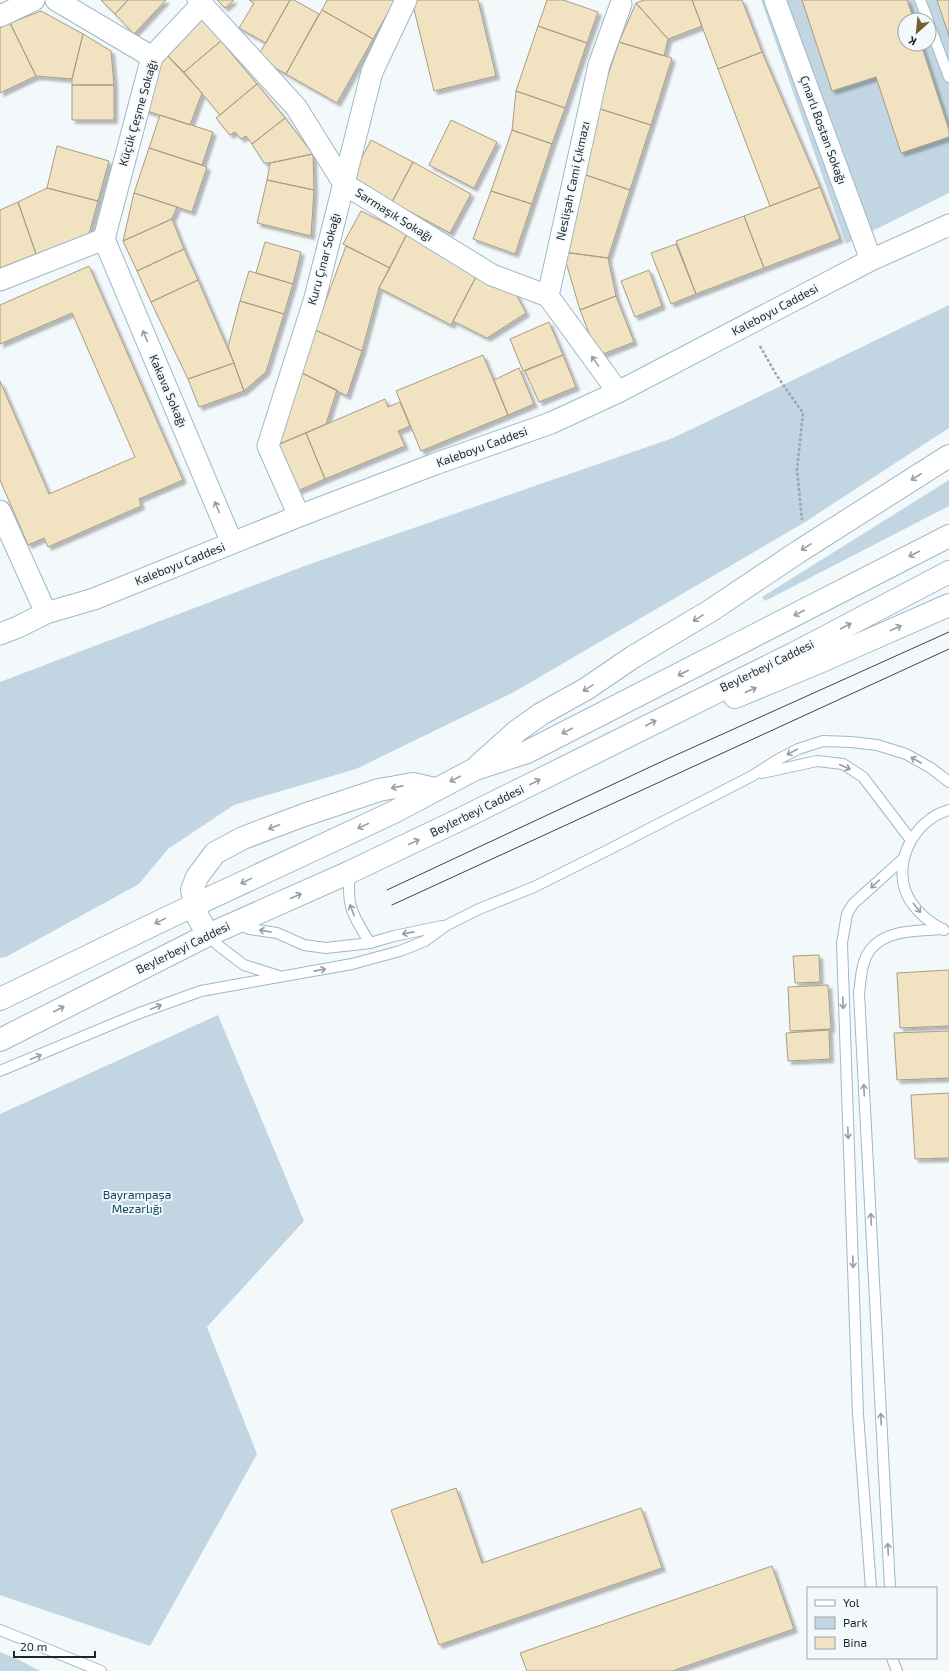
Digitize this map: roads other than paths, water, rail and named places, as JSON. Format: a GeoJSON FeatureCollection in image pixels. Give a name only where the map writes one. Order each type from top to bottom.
{"type":"FeatureCollection","features":[{"type":"Feature","properties":{"kind":"main road"},"geometry":{"type":"LineString","coordinates":[[475,769],[517,731],[541,714],[586,689],[633,658],[710,611],[798,552],[949,456]]}},
{"type":"Feature","properties":{"kind":"main road"},"geometry":{"type":"LineString","coordinates":[[0,999],[196,904],[394,812],[475,769],[527,752],[949,536]]}},
{"type":"Feature","properties":{"kind":"main road","name":"Beylerbeyi Caddesi"},"geometry":{"type":"LineString","coordinates":[[0,1040],[208,935],[350,872],[463,818],[673,712],[793,654],[949,572]]}},
{"type":"Feature","properties":{"kind":"main road"},"geometry":{"type":"LineString","coordinates":[[673,712],[738,696],[949,605]]}},
{"type":"Feature","properties":{"kind":"main road"},"geometry":{"type":"LineString","coordinates":[[208,935],[198,917],[192,890],[197,877],[208,860],[215,853],[243,838],[304,815],[380,790],[413,784],[435,789]]}},
{"type":"Feature","properties":{"kind":"main road"},"geometry":{"type":"LineString","coordinates":[[196,904],[234,923]]}},
{"type":"Feature","properties":{"kind":"street"},"geometry":{"type":"LineString","coordinates":[[0,16],[34,0]]}},
{"type":"Feature","properties":{"kind":"street"},"geometry":{"type":"LineString","coordinates":[[56,0],[152,56]]}},
{"type":"Feature","properties":{"kind":"street","name":"Kuru Çınar Sokağı"},"geometry":{"type":"LineString","coordinates":[[299,516],[268,446],[315,298],[372,72],[406,0]]}},
{"type":"Feature","properties":{"kind":"street","name":"Çınarlı Bostan Sokağı"},"geometry":{"type":"LineString","coordinates":[[775,0],[871,260]]}},
{"type":"Feature","properties":{"kind":"street","name":"Neslişah Cami Çıkmazı"},"geometry":{"type":"LineString","coordinates":[[548,296],[599,65],[619,1]]}},
{"type":"Feature","properties":{"kind":"street","name":"Küçük Çeşme Sokağı"},"geometry":{"type":"LineString","coordinates":[[104,239],[152,56],[200,2]]}},
{"type":"Feature","properties":{"kind":"street","name":"Sarmaşık Sokağı"},"geometry":{"type":"LineString","coordinates":[[200,2],[296,107],[344,184],[492,275],[548,296]]}},
{"type":"Feature","properties":{"kind":"street","name":"Kaleboyu Caddesi"},"geometry":{"type":"LineString","coordinates":[[0,634],[46,613],[94,599],[299,516],[551,422],[618,392],[871,260],[949,226]]}},
{"type":"Feature","properties":{"kind":"street"},"geometry":{"type":"LineString","coordinates":[[0,280],[104,239]]}},
{"type":"Feature","properties":{"kind":"street","name":"Kakava Sokağı"},"geometry":{"type":"LineString","coordinates":[[104,239],[232,543]]}},
{"type":"Feature","properties":{"kind":"street"},"geometry":{"type":"LineString","coordinates":[[548,296],[618,392]]}},
{"type":"Feature","properties":{"kind":"street"},"geometry":{"type":"LineString","coordinates":[[0,511],[46,613]]}},
{"type":"Feature","properties":{"kind":"lane"},"geometry":{"type":"LineString","coordinates":[[920,0],[925,12]]}},
{"type":"Feature","properties":{"kind":"lane"},"geometry":{"type":"LineString","coordinates":[[937,46],[949,78]]}},
{"type":"Feature","properties":{"kind":"lane"},"geometry":{"type":"LineString","coordinates":[[0,1071],[137,1014],[201,991],[352,964],[400,951],[425,941],[447,925],[479,909],[534,888],[752,776],[798,749],[823,741],[877,745],[906,754],[931,768],[949,782]]}},
{"type":"Feature","properties":{"kind":"lane"},"geometry":{"type":"LineString","coordinates":[[752,776],[817,761],[843,764],[863,777],[911,840]]}},
{"type":"Feature","properties":{"kind":"lane"},"geometry":{"type":"LineString","coordinates":[[946,930],[924,918],[910,901],[903,880],[904,858],[911,840],[923,824],[940,812],[949,810]]}},
{"type":"Feature","properties":{"kind":"lane"},"geometry":{"type":"LineString","coordinates":[[871,1587],[858,1414],[842,943],[847,914],[853,904],[904,858]]}},
{"type":"Feature","properties":{"kind":"lane"},"geometry":{"type":"LineString","coordinates":[[350,872],[348,890],[349,904],[356,921],[370,943]]}},
{"type":"Feature","properties":{"kind":"lane"},"geometry":{"type":"LineString","coordinates":[[234,923],[250,929],[277,933],[304,945],[326,948],[370,943],[394,936],[447,925]]}},
{"type":"Feature","properties":{"kind":"lane"},"geometry":{"type":"LineString","coordinates":[[890,1587],[859,993],[863,966],[869,951],[881,940],[903,932],[946,930]]}},
{"type":"Feature","properties":{"kind":"lane"},"geometry":{"type":"LineString","coordinates":[[208,935],[219,946],[244,965],[281,976]]}},
{"type":"Feature","properties":{"kind":"lane"},"geometry":{"type":"LineString","coordinates":[[0,1630],[101,1671]]}},
{"type":"Feature","properties":{"kind":"lane"},"geometry":{"type":"LineString","coordinates":[[892,1659],[897,1671]]}},
{"type":"Feature","properties":{"kind":"tram line"},"geometry":{"type":"LineString","coordinates":[[387,890],[665,760],[949,632]]}},
{"type":"Feature","properties":{"kind":"tram line"},"geometry":{"type":"LineString","coordinates":[[392,905],[949,649]]}},
{"type":"Feature","properties":{"kind":"park label","name":"Bayrampaşa Mezarlığı"},"geometry":{"type":"Point","coordinates":[137,1202]}}]}
